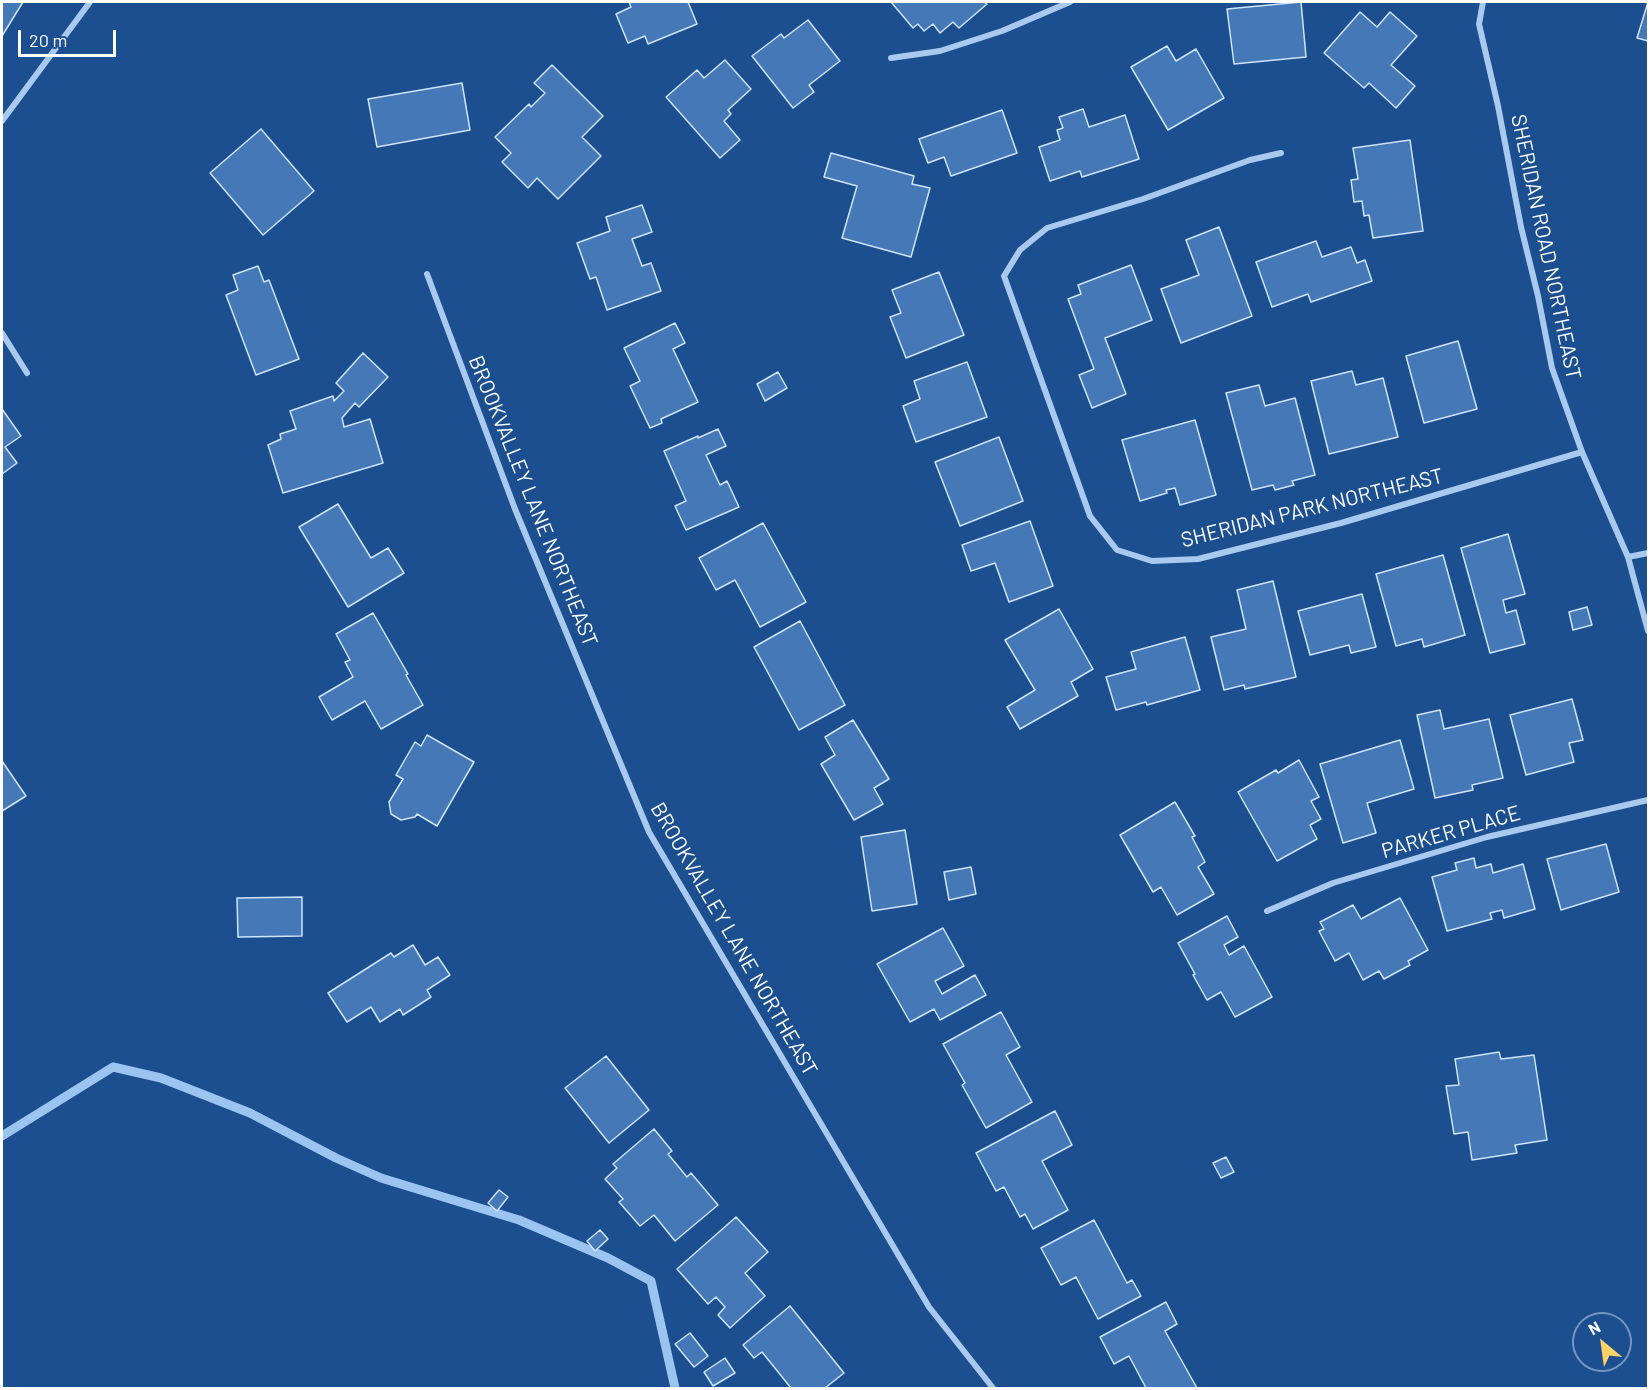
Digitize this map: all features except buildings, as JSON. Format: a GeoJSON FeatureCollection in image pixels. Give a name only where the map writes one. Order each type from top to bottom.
{"type":"FeatureCollection","features":[{"type":"Feature","properties":{"kind":"street"},"geometry":{"type":"LineString","coordinates":[[2,121],[90,2]]}},
{"type":"Feature","properties":{"kind":"street"},"geometry":{"type":"LineString","coordinates":[[891,58],[940,51],[1002,31],[1070,2]]}},
{"type":"Feature","properties":{"kind":"street","name":"SHERIDAN ROAD NORTHEAST"},"geometry":{"type":"LineString","coordinates":[[1483,2],[1479,24],[1552,368],[1582,452],[1628,557],[1648,631]]}},
{"type":"Feature","properties":{"kind":"street","name":"SHERIDAN PARK NORTHEAST"},"geometry":{"type":"LineString","coordinates":[[1281,153],[1250,160],[1143,199],[1047,228],[1020,250],[1004,276],[1090,516],[1117,550],[1152,561],[1198,559],[1341,522],[1582,452]]}},
{"type":"Feature","properties":{"kind":"street","name":"BROOKVALLEY LANE NORTHEAST"},"geometry":{"type":"LineString","coordinates":[[427,274],[515,509],[649,832],[929,1307],[993,1389]]}},
{"type":"Feature","properties":{"kind":"street"},"geometry":{"type":"LineString","coordinates":[[2,333],[27,374]]}},
{"type":"Feature","properties":{"kind":"street"},"geometry":{"type":"LineString","coordinates":[[1628,557],[1648,553]]}},
{"type":"Feature","properties":{"kind":"street","name":"PARKER PLACE"},"geometry":{"type":"LineString","coordinates":[[1267,911],[1333,883],[1487,837],[1648,800]]}},
{"type":"Feature","properties":{"kind":"waterway"},"geometry":{"type":"LineString","coordinates":[[2,1136],[113,1067],[161,1078],[250,1113],[336,1158],[381,1178],[519,1220],[608,1258],[651,1281],[675,1388]]}}]}
